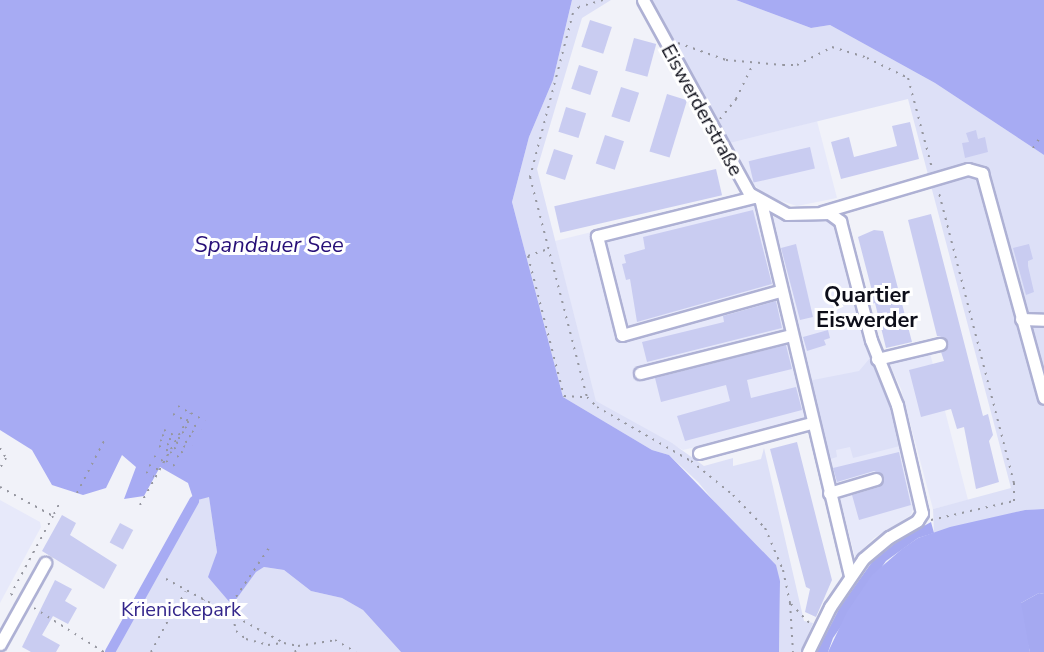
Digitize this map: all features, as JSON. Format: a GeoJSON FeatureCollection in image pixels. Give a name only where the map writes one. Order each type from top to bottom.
{"type":"FeatureCollection","features":[{"type":"Feature","properties":{"kind":"street","name":"Eiswerderstraße"},"geometry":{"type":"LineString","coordinates":[[643,0],[739,177],[757,199]]}},
{"type":"Feature","properties":{"kind":"street"},"geometry":{"type":"LineString","coordinates":[[780,291],[622,335],[597,236],[757,199],[787,214],[821,212],[968,169],[982,173],[1044,398]]}},
{"type":"Feature","properties":{"kind":"street"},"geometry":{"type":"LineString","coordinates":[[757,199],[850,576]]}},
{"type":"Feature","properties":{"kind":"street"},"geometry":{"type":"LineString","coordinates":[[808,652],[830,607],[850,576],[875,547],[917,521],[922,513],[894,395],[877,359],[844,229],[835,215],[821,212]]}},
{"type":"Feature","properties":{"kind":"street"},"geometry":{"type":"LineString","coordinates":[[1021,319],[1044,320]]}},
{"type":"Feature","properties":{"kind":"street"},"geometry":{"type":"LineString","coordinates":[[640,373],[791,335]]}},
{"type":"Feature","properties":{"kind":"street"},"geometry":{"type":"LineString","coordinates":[[877,359],[940,344]]}},
{"type":"Feature","properties":{"kind":"street"},"geometry":{"type":"LineString","coordinates":[[699,453],[811,423]]}},
{"type":"Feature","properties":{"kind":"street"},"geometry":{"type":"LineString","coordinates":[[829,493],[876,479]]}},
{"type":"Feature","properties":{"kind":"street"},"geometry":{"type":"LineString","coordinates":[[0,644],[45,563]]}},
{"type":"Feature","properties":{"kind":"path"},"geometry":{"type":"LineString","coordinates":[[672,41],[726,60],[753,64],[797,65],[832,47],[867,58],[908,78],[1014,483],[1014,501],[926,521]]}},
{"type":"Feature","properties":{"kind":"path"},"geometry":{"type":"LineString","coordinates":[[717,123],[736,99],[753,64]]}},
{"type":"Feature","properties":{"kind":"path"},"geometry":{"type":"LineString","coordinates":[[1033,148],[1041,136]]}},
{"type":"Feature","properties":{"kind":"path"},"geometry":{"type":"LineString","coordinates":[[548,249],[528,256],[564,396],[587,397]]}},
{"type":"Feature","properties":{"kind":"path"},"geometry":{"type":"LineString","coordinates":[[178,406],[205,421]]}},
{"type":"Feature","properties":{"kind":"path"},"geometry":{"type":"LineString","coordinates":[[140,505],[191,413]]}},
{"type":"Feature","properties":{"kind":"path"},"geometry":{"type":"LineString","coordinates":[[173,414],[201,429]]}},
{"type":"Feature","properties":{"kind":"path"},"geometry":{"type":"LineString","coordinates":[[184,427],[198,435]]}},
{"type":"Feature","properties":{"kind":"path"},"geometry":{"type":"LineString","coordinates":[[164,430],[192,445]]}},
{"type":"Feature","properties":{"kind":"path"},"geometry":{"type":"LineString","coordinates":[[181,431],[195,439]]}},
{"type":"Feature","properties":{"kind":"path"},"geometry":{"type":"LineString","coordinates":[[162,435],[189,449]]}},
{"type":"Feature","properties":{"kind":"path"},"geometry":{"type":"LineString","coordinates":[[160,440],[185,454]]}},
{"type":"Feature","properties":{"kind":"path"},"geometry":{"type":"LineString","coordinates":[[77,493],[104,441]]}},
{"type":"Feature","properties":{"kind":"path"},"geometry":{"type":"LineString","coordinates":[[159,446],[182,459]]}},
{"type":"Feature","properties":{"kind":"path"},"geometry":{"type":"LineString","coordinates":[[0,448],[6,458],[0,468]]}},
{"type":"Feature","properties":{"kind":"path"},"geometry":{"type":"LineString","coordinates":[[154,456],[175,466]]}},
{"type":"Feature","properties":{"kind":"path"},"geometry":{"type":"LineString","coordinates":[[149,465],[160,470]]}},
{"type":"Feature","properties":{"kind":"path"},"geometry":{"type":"LineString","coordinates":[[146,472],[156,478]]}},
{"type":"Feature","properties":{"kind":"path"},"geometry":{"type":"LineString","coordinates":[[0,487],[53,516]]}},
{"type":"Feature","properties":{"kind":"path"},"geometry":{"type":"LineString","coordinates":[[60,502],[11,594],[104,652]]}},
{"type":"Feature","properties":{"kind":"path"},"geometry":{"type":"LineString","coordinates":[[226,611],[269,548]]}},
{"type":"Feature","properties":{"kind":"path"},"geometry":{"type":"LineString","coordinates":[[166,579],[284,643],[298,646],[335,640],[356,652]]}},
{"type":"Feature","properties":{"kind":"path"},"geometry":{"type":"LineString","coordinates":[[151,652],[186,590]]}},
{"type":"Feature","properties":{"kind":"path"},"geometry":{"type":"LineString","coordinates":[[176,606],[190,609],[205,600]]}},
{"type":"Feature","properties":{"kind":"path"},"geometry":{"type":"LineString","coordinates":[[793,652],[790,603],[813,627]]}},
{"type":"Feature","properties":{"kind":"path"},"geometry":{"type":"LineString","coordinates":[[232,615],[236,631],[246,639],[268,645],[284,643]]}},
{"type":"Feature","properties":{"kind":"path"},"geometry":{"type":"LineString","coordinates":[[295,652],[298,646]]}},
{"type":"Feature","properties":{"kind":"shaded area"},"geometry":{"type":"Polygon","coordinates":[[[817,121],[837,198],[797,206],[768,197],[753,184],[730,143],[817,121]]]}},
{"type":"Feature","properties":{"kind":"shaded area"},"geometry":{"type":"Polygon","coordinates":[[[742,195],[758,209],[776,218],[798,221],[826,217],[835,224],[869,355],[888,397],[915,503],[911,515],[874,538],[855,557],[819,418],[683,450],[596,402],[555,241],[742,195]]]}},
{"type":"Feature","properties":{"kind":"shaded area"},"geometry":{"type":"Polygon","coordinates":[[[930,353],[968,500],[933,509],[901,389],[889,363],[930,353]]]}},
{"type":"Feature","properties":{"kind":"shaded area"},"geometry":{"type":"Polygon","coordinates":[[[0,500],[40,522],[41,527],[0,603],[0,500]]]}},
{"type":"Feature","properties":{"kind":"shaded area"},"geometry":{"type":"Polygon","coordinates":[[[931,522],[934,533],[918,538],[886,561],[833,638],[828,652],[817,652],[840,607],[872,562],[899,540],[931,522]]]}},
{"type":"Feature","properties":{"kind":"shaded area"},"geometry":{"type":"Polygon","coordinates":[[[1039,593],[1044,594],[1044,652],[1030,652],[1021,620],[1021,603],[1039,593]]]}},
{"type":"Feature","properties":{"kind":"green space"},"geometry":{"type":"Polygon","coordinates":[[[572,0],[611,0],[582,18],[537,169],[596,401],[672,443],[704,466],[733,458],[733,466],[761,459],[764,448],[804,621],[813,623],[801,652],[779,652],[780,581],[698,482],[669,455],[652,450],[563,397],[512,202],[529,137],[553,80],[572,0]]]}},
{"type":"Feature","properties":{"kind":"green space"},"geometry":{"type":"Polygon","coordinates":[[[651,0],[736,0],[811,28],[830,25],[935,83],[1044,155],[1044,509],[1025,510],[934,533],[933,509],[1011,488],[908,99],[730,143],[651,0]]]}},
{"type":"Feature","properties":{"kind":"green space"},"geometry":{"type":"Polygon","coordinates":[[[870,358],[885,389],[900,446],[853,458],[850,447],[836,450],[837,457],[827,460],[808,381],[859,371],[870,358]]]}},
{"type":"Feature","properties":{"kind":"green space","name":"Krienickepark"},"geometry":{"type":"Polygon","coordinates":[[[209,496],[217,552],[209,577],[232,604],[256,572],[264,567],[284,570],[311,591],[342,598],[363,610],[401,652],[110,652],[194,501],[209,496]]]}},
{"type":"Feature","properties":{"kind":"water","name":"Spandauer See"},"geometry":{"type":"Polygon","coordinates":[[[0,0],[572,0],[553,80],[529,137],[512,202],[563,397],[652,450],[669,455],[776,565],[780,581],[779,652],[401,652],[363,610],[342,598],[311,591],[284,570],[264,567],[256,572],[232,605],[208,577],[217,552],[209,497],[194,501],[188,483],[160,467],[144,496],[124,499],[136,467],[122,455],[106,488],[83,495],[52,485],[32,450],[0,430],[0,0]]]}},
{"type":"Feature","properties":{"kind":"water"},"geometry":{"type":"Polygon","coordinates":[[[736,0],[1044,0],[1044,155],[935,83],[830,25],[811,28],[736,0]]]}},
{"type":"Feature","properties":{"kind":"water"},"geometry":{"type":"Polygon","coordinates":[[[1044,509],[1044,594],[1039,593],[1021,603],[1030,652],[828,652],[847,612],[872,575],[918,538],[950,527],[1025,510],[1044,509]]]}},
{"type":"Feature","properties":{"kind":"building"},"geometry":{"type":"Polygon","coordinates":[[[590,20],[612,27],[603,54],[581,47],[590,20]]]}},
{"type":"Feature","properties":{"kind":"building"},"geometry":{"type":"Polygon","coordinates":[[[634,38],[656,44],[647,77],[625,71],[634,38]]]}},
{"type":"Feature","properties":{"kind":"building"},"geometry":{"type":"Polygon","coordinates":[[[579,65],[598,71],[590,95],[571,89],[579,65]]]}},
{"type":"Feature","properties":{"kind":"building"},"geometry":{"type":"Polygon","coordinates":[[[621,87],[639,93],[629,122],[611,116],[621,87]]]}},
{"type":"Feature","properties":{"kind":"building"},"geometry":{"type":"Polygon","coordinates":[[[667,94],[687,100],[670,158],[649,151],[667,94]]]}},
{"type":"Feature","properties":{"kind":"building"},"geometry":{"type":"Polygon","coordinates":[[[566,107],[586,113],[578,138],[558,132],[566,107]]]}},
{"type":"Feature","properties":{"kind":"building"},"geometry":{"type":"Polygon","coordinates":[[[910,122],[919,159],[841,179],[831,142],[849,137],[854,157],[897,146],[892,126],[910,122]]]}},
{"type":"Feature","properties":{"kind":"building"},"geometry":{"type":"Polygon","coordinates":[[[976,130],[978,139],[985,137],[988,152],[965,158],[962,143],[969,142],[966,133],[976,130]]]}},
{"type":"Feature","properties":{"kind":"building"},"geometry":{"type":"Polygon","coordinates":[[[605,135],[624,141],[615,170],[596,164],[605,135]]]}},
{"type":"Feature","properties":{"kind":"building"},"geometry":{"type":"Polygon","coordinates":[[[810,147],[815,168],[754,183],[749,161],[810,147]]]}},
{"type":"Feature","properties":{"kind":"building"},"geometry":{"type":"Polygon","coordinates":[[[554,149],[573,155],[565,180],[546,174],[554,149]]]}},
{"type":"Feature","properties":{"kind":"building"},"geometry":{"type":"Polygon","coordinates":[[[716,169],[722,195],[560,233],[554,206],[716,169]]]}},
{"type":"Feature","properties":{"kind":"building"},"geometry":{"type":"Polygon","coordinates":[[[753,210],[772,284],[637,322],[630,279],[626,280],[622,264],[626,263],[624,255],[645,249],[643,237],[753,210]]]}},
{"type":"Feature","properties":{"kind":"building"},"geometry":{"type":"Polygon","coordinates":[[[931,214],[983,416],[988,414],[993,435],[989,441],[999,482],[976,489],[964,427],[957,429],[951,409],[921,417],[909,370],[944,361],[941,352],[948,346],[946,338],[937,336],[908,220],[931,214]]]}},
{"type":"Feature","properties":{"kind":"building"},"geometry":{"type":"Polygon","coordinates":[[[874,230],[883,231],[912,342],[886,348],[875,303],[872,304],[868,292],[872,291],[858,237],[874,230]]]}},
{"type":"Feature","properties":{"kind":"building"},"geometry":{"type":"Polygon","coordinates":[[[796,244],[813,317],[800,320],[781,248],[796,244]]]}},
{"type":"Feature","properties":{"kind":"building"},"geometry":{"type":"Polygon","coordinates":[[[1029,244],[1033,259],[1028,261],[1028,266],[1034,292],[1026,295],[1013,248],[1029,244]]]}},
{"type":"Feature","properties":{"kind":"building"},"geometry":{"type":"Polygon","coordinates":[[[776,301],[782,328],[647,362],[642,342],[724,322],[723,316],[776,301]]]}},
{"type":"Feature","properties":{"kind":"building"},"geometry":{"type":"Polygon","coordinates":[[[828,330],[830,338],[824,340],[826,345],[807,351],[803,337],[828,330]]]}},
{"type":"Feature","properties":{"kind":"building"},"geometry":{"type":"Polygon","coordinates":[[[786,345],[792,369],[747,380],[751,398],[796,387],[802,410],[685,441],[677,416],[730,401],[726,385],[661,402],[655,378],[786,345]]]}},
{"type":"Feature","properties":{"kind":"building"},"geometry":{"type":"Polygon","coordinates":[[[797,442],[832,580],[816,617],[805,612],[810,589],[806,587],[770,449],[797,442]]]}},
{"type":"Feature","properties":{"kind":"building"},"geometry":{"type":"Polygon","coordinates":[[[899,452],[911,505],[859,520],[852,495],[879,487],[884,476],[874,471],[837,482],[833,468],[899,452]]]}},
{"type":"Feature","properties":{"kind":"building"},"geometry":{"type":"Polygon","coordinates":[[[62,515],[76,523],[70,535],[117,565],[104,589],[42,551],[62,515]]]}},
{"type":"Feature","properties":{"kind":"building"},"geometry":{"type":"Polygon","coordinates":[[[120,523],[133,530],[123,549],[110,542],[120,523]]]}},
{"type":"Feature","properties":{"kind":"building"},"geometry":{"type":"Polygon","coordinates":[[[55,580],[72,589],[65,601],[77,608],[68,624],[53,616],[42,635],[60,645],[56,652],[31,652],[22,647],[55,580]]]}},
{"type":"Feature","properties":{"kind":"waterway"},"geometry":{"type":"LineString","coordinates":[[110,652],[194,501]]}},
{"type":"Feature","properties":{"kind":"district","name":"Quartier Eiswerder"},"geometry":{"type":"Point","coordinates":[867,308]}}]}
